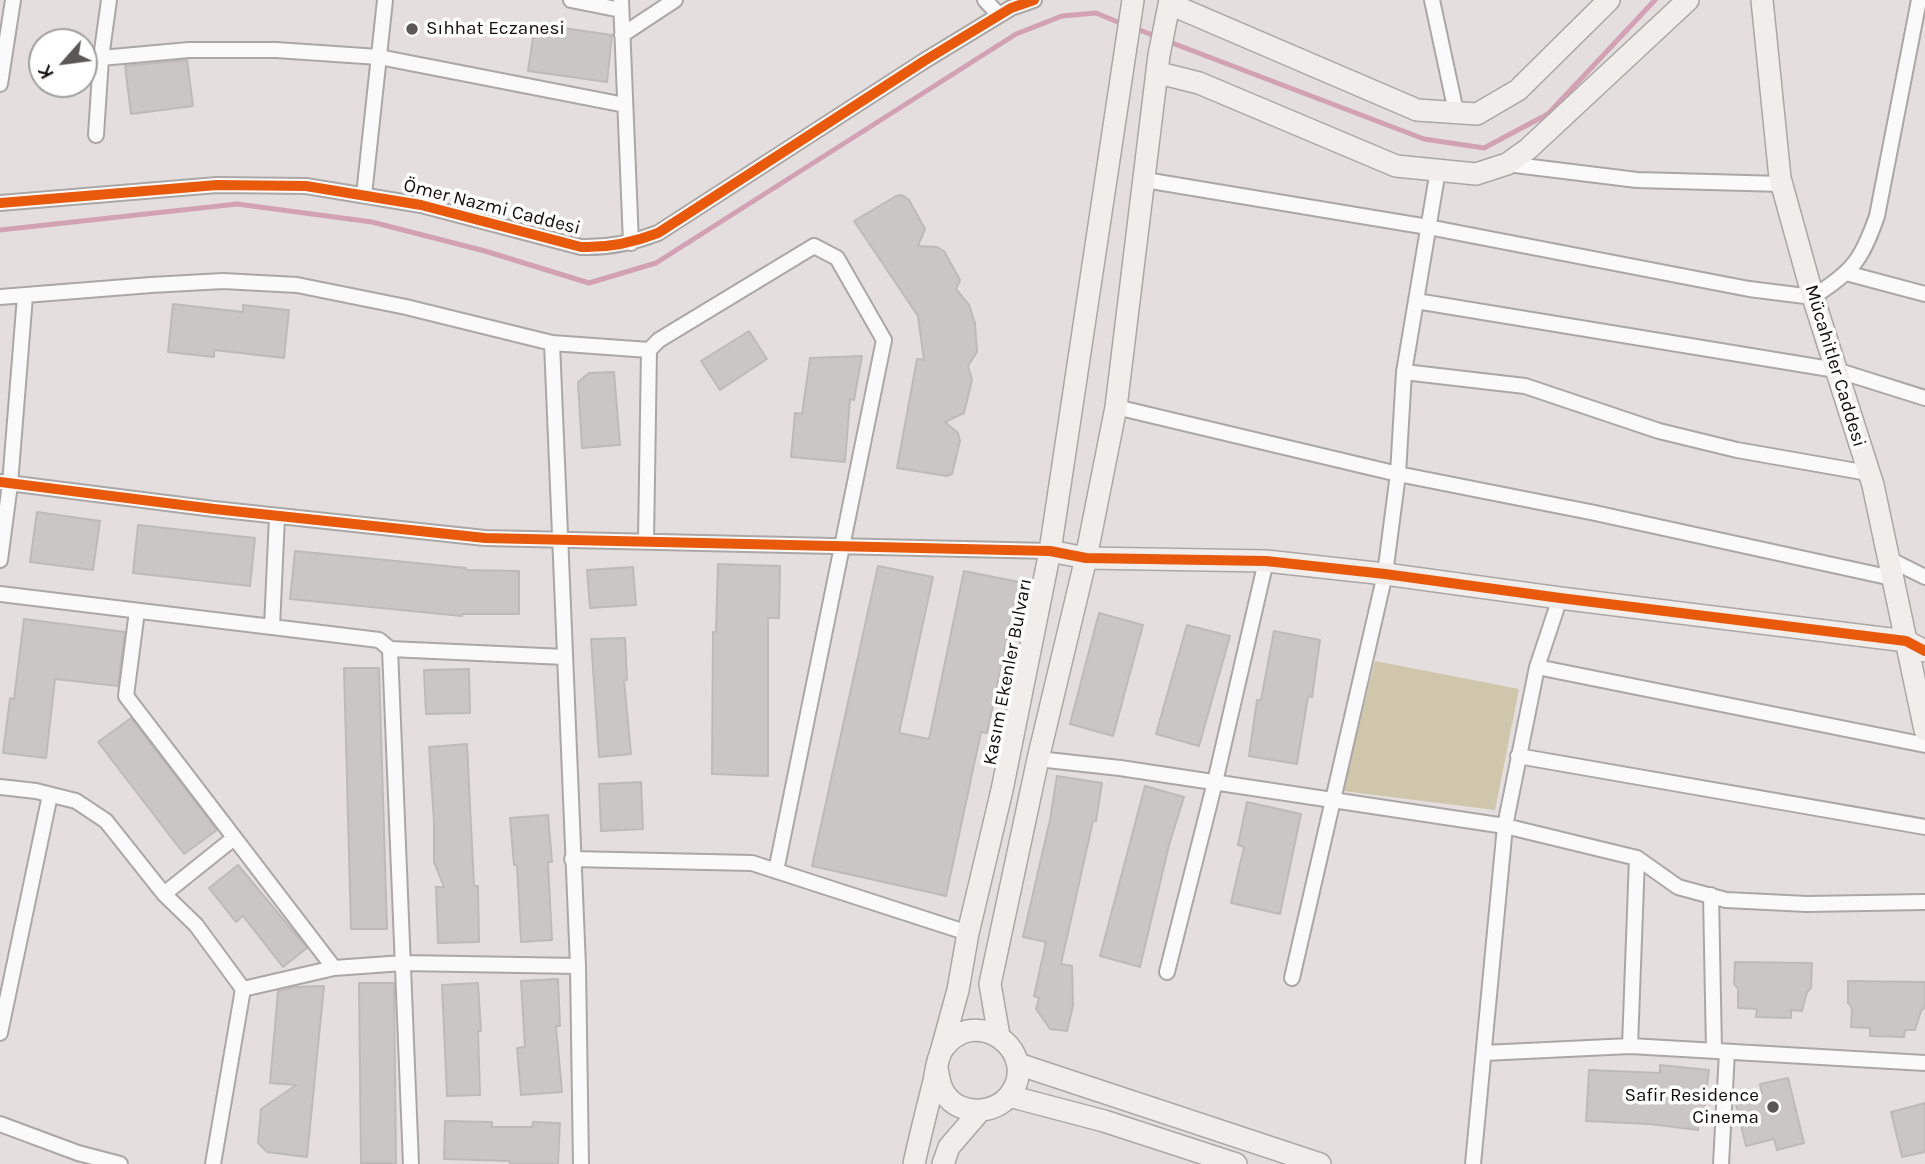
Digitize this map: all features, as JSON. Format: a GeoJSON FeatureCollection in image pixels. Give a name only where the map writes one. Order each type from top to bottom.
{"type":"FeatureCollection","features":[{"type":"Feature","properties":{"kind":"street"},"geometry":{"type":"LineString","coordinates":[[0,83],[13,0]]}},
{"type":"Feature","properties":{"kind":"street"},"geometry":{"type":"LineString","coordinates":[[96,135],[101,58],[110,0]]}},
{"type":"Feature","properties":{"kind":"street"},"geometry":{"type":"LineString","coordinates":[[364,195],[385,0]]}},
{"type":"Feature","properties":{"kind":"street"},"geometry":{"type":"LineString","coordinates":[[571,0],[621,5],[631,243]]}},
{"type":"Feature","properties":{"kind":"street"},"geometry":{"type":"LineString","coordinates":[[622,35],[675,0]]}},
{"type":"Feature","properties":{"kind":"street"},"geometry":{"type":"LineString","coordinates":[[985,0],[999,15]]}},
{"type":"Feature","properties":{"kind":"street","name":"Ömer Nazmi Caddesi"},"geometry":{"type":"LineString","coordinates":[[0,202],[217,185],[306,186],[421,205],[581,247],[603,248],[631,243],[658,233],[924,61],[1011,8],[1034,0]]}},
{"type":"Feature","properties":{"kind":"street","name":"Kasım Ekenler Bulvarı"},"geometry":{"type":"LineString","coordinates":[[914,1164],[958,990],[1050,551],[1133,0]]}},
{"type":"Feature","properties":{"kind":"street"},"geometry":{"type":"LineString","coordinates":[[1432,0],[1456,112]]}},
{"type":"Feature","properties":{"kind":"street"},"geometry":{"type":"LineString","coordinates":[[999,1036],[990,984],[1038,759],[1086,558],[1116,407],[1159,64],[1169,8],[1417,110],[1477,114],[1518,90],[1609,0]]}},
{"type":"Feature","properties":{"kind":"street"},"geometry":{"type":"LineString","coordinates":[[1159,64],[1396,166],[1476,174],[1507,164],[1528,149],[1688,0]]}},
{"type":"Feature","properties":{"kind":"street","name":"Mücahitler Caddesi"},"geometry":{"type":"LineString","coordinates":[[1762,0],[1782,184],[1813,297],[1868,472],[1891,569],[1916,646],[1925,730]]}},
{"type":"Feature","properties":{"kind":"street"},"geometry":{"type":"LineString","coordinates":[[1145,180],[1429,227],[1736,286],[1813,297],[1854,266],[1869,240],[1877,216],[1919,0]]}},
{"type":"Feature","properties":{"kind":"street"},"geometry":{"type":"LineString","coordinates":[[101,58],[189,50],[251,50],[379,57],[625,104]]}},
{"type":"Feature","properties":{"kind":"street"},"geometry":{"type":"LineString","coordinates":[[1507,164],[1637,180],[1782,184]]}},
{"type":"Feature","properties":{"kind":"street"},"geometry":{"type":"LineString","coordinates":[[1292,978],[1385,574],[1398,474],[1404,372],[1438,170]]}},
{"type":"Feature","properties":{"kind":"street"},"geometry":{"type":"LineString","coordinates":[[0,297],[223,281],[297,285],[406,307],[552,344],[649,350],[660,340],[814,246],[837,258],[884,340],[776,871]]}},
{"type":"Feature","properties":{"kind":"street"},"geometry":{"type":"LineString","coordinates":[[1846,273],[1925,293]]}},
{"type":"Feature","properties":{"kind":"street"},"geometry":{"type":"LineString","coordinates":[[0,559],[5,483],[25,296]]}},
{"type":"Feature","properties":{"kind":"street"},"geometry":{"type":"LineString","coordinates":[[1416,300],[1836,370],[1925,398]]}},
{"type":"Feature","properties":{"kind":"street"},"geometry":{"type":"LineString","coordinates":[[552,344],[578,966],[581,1164]]}},
{"type":"Feature","properties":{"kind":"street"},"geometry":{"type":"LineString","coordinates":[[646,541],[649,350]]}},
{"type":"Feature","properties":{"kind":"street"},"geometry":{"type":"LineString","coordinates":[[1404,372],[1525,386],[1659,431],[1737,450],[1868,472]]}},
{"type":"Feature","properties":{"kind":"street"},"geometry":{"type":"LineString","coordinates":[[1116,407],[1398,474],[1925,577]]}},
{"type":"Feature","properties":{"kind":"street"},"geometry":{"type":"LineString","coordinates":[[5,483],[485,538],[1050,551],[1086,558],[1266,561],[1385,574],[1916,646]]}},
{"type":"Feature","properties":{"kind":"street"},"geometry":{"type":"LineString","coordinates":[[272,627],[277,516]]}},
{"type":"Feature","properties":{"kind":"street"},"geometry":{"type":"LineString","coordinates":[[1167,972],[1215,782],[1266,561]]}},
{"type":"Feature","properties":{"kind":"street"},"geometry":{"type":"LineString","coordinates":[[0,594],[379,640],[390,649],[565,657]]}},
{"type":"Feature","properties":{"kind":"street"},"geometry":{"type":"LineString","coordinates":[[1473,1164],[1505,826],[1537,667],[1560,598]]}},
{"type":"Feature","properties":{"kind":"street"},"geometry":{"type":"LineString","coordinates":[[137,611],[126,696],[334,968]]}},
{"type":"Feature","properties":{"kind":"street"},"geometry":{"type":"LineString","coordinates":[[390,649],[411,1164]]}},
{"type":"Feature","properties":{"kind":"street"},"geometry":{"type":"LineString","coordinates":[[1537,667],[1925,745]]}},
{"type":"Feature","properties":{"kind":"street"},"geometry":{"type":"LineString","coordinates":[[1518,756],[1925,827]]}},
{"type":"Feature","properties":{"kind":"street"},"geometry":{"type":"LineString","coordinates":[[1038,759],[1120,768],[1505,826],[1637,859],[1678,887],[1727,900],[1807,904],[1925,902]]}},
{"type":"Feature","properties":{"kind":"street"},"geometry":{"type":"LineString","coordinates":[[0,787],[76,801],[106,821],[164,894],[196,925],[243,989],[213,1164]]}},
{"type":"Feature","properties":{"kind":"street"},"geometry":{"type":"LineString","coordinates":[[0,1033],[50,795]]}},
{"type":"Feature","properties":{"kind":"street"},"geometry":{"type":"LineString","coordinates":[[164,894],[234,838]]}},
{"type":"Feature","properties":{"kind":"street"},"geometry":{"type":"LineString","coordinates":[[572,859],[752,863],[968,933]]}},
{"type":"Feature","properties":{"kind":"street"},"geometry":{"type":"LineString","coordinates":[[1630,1046],[1637,859]]}},
{"type":"Feature","properties":{"kind":"street"},"geometry":{"type":"LineString","coordinates":[[1711,895],[1720,1051],[1721,1164]]}},
{"type":"Feature","properties":{"kind":"street"},"geometry":{"type":"LineString","coordinates":[[243,989],[334,968],[403,963],[578,966]]}},
{"type":"Feature","properties":{"kind":"street"},"geometry":{"type":"LineString","coordinates":[[983,1030],[999,1036],[1012,1048],[1018,1064],[1017,1080],[1009,1096],[996,1106],[980,1111],[963,1108],[949,1099],[940,1085],[939,1060],[952,1039],[967,1031],[983,1030]]}},
{"type":"Feature","properties":{"kind":"street"},"geometry":{"type":"LineString","coordinates":[[1484,1053],[1630,1046],[1925,1063]]}},
{"type":"Feature","properties":{"kind":"street"},"geometry":{"type":"LineString","coordinates":[[1018,1064],[1320,1164]]}},
{"type":"Feature","properties":{"kind":"street"},"geometry":{"type":"LineString","coordinates":[[1009,1096],[1104,1121],[1236,1164]]}},
{"type":"Feature","properties":{"kind":"street"},"geometry":{"type":"LineString","coordinates":[[943,1164],[949,1147],[980,1111]]}},
{"type":"Feature","properties":{"kind":"street"},"geometry":{"type":"LineString","coordinates":[[0,1124],[78,1153],[120,1164]]}},
{"type":"Feature","properties":{"kind":"shaded area"},"geometry":{"type":"Polygon","coordinates":[[[1375,661],[1519,689],[1495,810],[1343,791],[1375,661]]]}},
{"type":"Feature","properties":{"kind":"building"},"geometry":{"type":"Polygon","coordinates":[[[535,24],[612,35],[607,82],[528,71],[535,24]]]}},
{"type":"Feature","properties":{"kind":"building"},"geometry":{"type":"Polygon","coordinates":[[[187,60],[193,106],[131,114],[125,66],[187,60]]]}},
{"type":"Feature","properties":{"kind":"building"},"geometry":{"type":"Polygon","coordinates":[[[902,195],[909,200],[925,229],[918,246],[937,247],[944,251],[960,280],[956,289],[969,305],[975,323],[977,352],[968,366],[972,380],[964,413],[945,422],[958,433],[960,441],[952,474],[947,476],[897,468],[917,359],[924,360],[918,316],[854,221],[902,195]]]}},
{"type":"Feature","properties":{"kind":"building"},"geometry":{"type":"Polygon","coordinates":[[[173,304],[243,312],[243,305],[289,310],[284,358],[214,350],[214,357],[168,352],[173,304]]]}},
{"type":"Feature","properties":{"kind":"building"},"geometry":{"type":"Polygon","coordinates":[[[749,331],[767,359],[720,390],[701,361],[749,331]]]}},
{"type":"Feature","properties":{"kind":"building"},"geometry":{"type":"Polygon","coordinates":[[[862,356],[854,400],[850,399],[845,462],[791,457],[795,413],[802,414],[810,358],[862,356]]]}},
{"type":"Feature","properties":{"kind":"building"},"geometry":{"type":"Polygon","coordinates":[[[614,372],[620,445],[582,448],[578,382],[589,373],[614,372]]]}},
{"type":"Feature","properties":{"kind":"building"},"geometry":{"type":"Polygon","coordinates":[[[37,512],[100,521],[93,570],[30,562],[37,512]]]}},
{"type":"Feature","properties":{"kind":"building"},"geometry":{"type":"Polygon","coordinates":[[[138,525],[255,538],[250,586],[133,573],[138,525]]]}},
{"type":"Feature","properties":{"kind":"building"},"geometry":{"type":"Polygon","coordinates":[[[295,551],[466,570],[519,571],[519,614],[462,616],[290,599],[295,551]]]}},
{"type":"Feature","properties":{"kind":"building"},"geometry":{"type":"Polygon","coordinates":[[[718,564],[780,566],[779,618],[768,618],[768,776],[712,774],[713,632],[716,632],[718,564]]]}},
{"type":"Feature","properties":{"kind":"building"},"geometry":{"type":"Polygon","coordinates":[[[878,566],[933,577],[899,733],[929,739],[964,571],[1019,582],[987,733],[981,732],[946,896],[812,866],[878,566]]]}},
{"type":"Feature","properties":{"kind":"building"},"geometry":{"type":"Polygon","coordinates":[[[633,567],[636,605],[590,608],[587,570],[633,567]]]}},
{"type":"Feature","properties":{"kind":"building"},"geometry":{"type":"Polygon","coordinates":[[[1099,613],[1143,625],[1113,736],[1070,724],[1099,613]]]}},
{"type":"Feature","properties":{"kind":"building"},"geometry":{"type":"Polygon","coordinates":[[[24,619],[125,632],[118,686],[55,679],[46,758],[3,753],[10,698],[14,699],[24,619]]]}},
{"type":"Feature","properties":{"kind":"building"},"geometry":{"type":"Polygon","coordinates":[[[1187,625],[1230,636],[1199,746],[1156,734],[1187,625]]]}},
{"type":"Feature","properties":{"kind":"building"},"geometry":{"type":"Polygon","coordinates":[[[1274,631],[1320,640],[1312,697],[1308,696],[1297,764],[1249,756],[1257,700],[1261,700],[1274,631]]]}},
{"type":"Feature","properties":{"kind":"building"},"geometry":{"type":"Polygon","coordinates":[[[625,638],[627,680],[624,680],[631,754],[599,757],[591,639],[625,638]]]}},
{"type":"Feature","properties":{"kind":"building"},"geometry":{"type":"Polygon","coordinates":[[[344,668],[379,668],[387,929],[351,929],[344,668]]]}},
{"type":"Feature","properties":{"kind":"building"},"geometry":{"type":"Polygon","coordinates":[[[469,669],[470,713],[426,714],[424,670],[469,669]]]}},
{"type":"Feature","properties":{"kind":"building"},"geometry":{"type":"Polygon","coordinates":[[[131,718],[217,830],[184,854],[98,742],[131,718]]]}},
{"type":"Feature","properties":{"kind":"building"},"geometry":{"type":"Polygon","coordinates":[[[467,744],[474,886],[478,886],[479,942],[438,943],[436,887],[444,887],[434,862],[429,747],[467,744]]]}},
{"type":"Feature","properties":{"kind":"building"},"geometry":{"type":"Polygon","coordinates":[[[1057,776],[1102,783],[1096,821],[1093,821],[1061,964],[1072,966],[1073,1006],[1067,1031],[1050,1029],[1036,1009],[1039,998],[1034,996],[1046,942],[1023,937],[1050,820],[1057,776]]]}},
{"type":"Feature","properties":{"kind":"building"},"geometry":{"type":"Polygon","coordinates":[[[641,782],[643,829],[601,831],[599,784],[641,782]]]}},
{"type":"Feature","properties":{"kind":"building"},"geometry":{"type":"Polygon","coordinates":[[[1145,786],[1184,797],[1169,845],[1140,967],[1100,956],[1145,786]]]}},
{"type":"Feature","properties":{"kind":"building"},"geometry":{"type":"Polygon","coordinates":[[[1247,802],[1301,814],[1280,914],[1231,903],[1244,847],[1238,845],[1247,802]]]}},
{"type":"Feature","properties":{"kind":"building"},"geometry":{"type":"Polygon","coordinates":[[[548,815],[552,862],[548,862],[552,940],[521,942],[517,865],[514,865],[510,818],[548,815]]]}},
{"type":"Feature","properties":{"kind":"building"},"geometry":{"type":"Polygon","coordinates":[[[238,865],[307,948],[283,967],[243,916],[236,922],[209,888],[238,865]]]}},
{"type":"Feature","properties":{"kind":"building"},"geometry":{"type":"Polygon","coordinates":[[[1735,962],[1812,963],[1811,988],[1807,992],[1802,1011],[1791,1010],[1791,1018],[1756,1017],[1757,1009],[1738,1008],[1738,989],[1734,984],[1735,962]]]}},
{"type":"Feature","properties":{"kind":"building"},"geometry":{"type":"Polygon","coordinates":[[[558,979],[560,1026],[556,1026],[562,1092],[521,1095],[517,1048],[525,1047],[521,981],[558,979]]]}},
{"type":"Feature","properties":{"kind":"building"},"geometry":{"type":"Polygon","coordinates":[[[1848,981],[1925,982],[1925,1007],[1915,1030],[1905,1030],[1904,1037],[1870,1036],[1870,1028],[1851,1027],[1852,1008],[1848,1003],[1848,981]]]}},
{"type":"Feature","properties":{"kind":"building"},"geometry":{"type":"Polygon","coordinates":[[[359,983],[394,983],[396,1163],[361,1163],[359,983]]]}},
{"type":"Feature","properties":{"kind":"building"},"geometry":{"type":"Polygon","coordinates":[[[478,983],[481,1031],[478,1031],[480,1095],[447,1096],[442,985],[478,983]]]}},
{"type":"Feature","properties":{"kind":"building"},"geometry":{"type":"Polygon","coordinates":[[[324,986],[307,1157],[267,1152],[258,1143],[261,1109],[296,1085],[270,1083],[278,991],[295,987],[324,986]]]}},
{"type":"Feature","properties":{"kind":"building"},"geometry":{"type":"Polygon","coordinates":[[[1660,1065],[1709,1070],[1704,1110],[1699,1113],[1698,1130],[1650,1124],[1586,1121],[1589,1070],[1660,1073],[1660,1065]]]}},
{"type":"Feature","properties":{"kind":"building"},"geometry":{"type":"Polygon","coordinates":[[[1788,1078],[1804,1143],[1777,1150],[1774,1139],[1746,1146],[1735,1100],[1762,1093],[1760,1084],[1788,1078]]]}},
{"type":"Feature","properties":{"kind":"building"},"geometry":{"type":"Polygon","coordinates":[[[1925,1103],[1925,1152],[1902,1157],[1891,1112],[1925,1103]]]}},
{"type":"Feature","properties":{"kind":"building"},"geometry":{"type":"Polygon","coordinates":[[[445,1121],[492,1122],[492,1127],[532,1127],[533,1122],[560,1123],[558,1164],[510,1164],[510,1161],[444,1159],[445,1121]]]}},
{"type":"Feature","properties":{"kind":"waterway"},"geometry":{"type":"LineString","coordinates":[[1167,41],[1424,139],[1484,148],[1548,114],[1655,0]]}},
{"type":"Feature","properties":{"kind":"waterway"},"geometry":{"type":"LineString","coordinates":[[0,230],[237,204],[372,222],[485,251],[589,283],[656,263],[1016,34],[1062,16],[1096,13],[1125,25]]}},
{"type":"Feature","properties":{"kind":"waterway"},"geometry":{"type":"LineString","coordinates":[[1134,28],[1158,37]]}},
{"type":"Feature","properties":{"kind":"cycle path"},"geometry":{"type":"LineString","coordinates":[[0,203],[217,185],[306,186],[421,205],[581,247],[620,244],[658,233],[924,61],[1011,8],[1034,0]]}},
{"type":"Feature","properties":{"kind":"cycle path"},"geometry":{"type":"LineString","coordinates":[[0,482],[214,509],[485,538],[1050,551],[1086,558],[1266,561],[1906,641],[1925,651]]}},
{"type":"Feature","properties":{"kind":"place","name":"Sıhhat Eczanesi"},"geometry":{"type":"Point","coordinates":[412,29]}},
{"type":"Feature","properties":{"kind":"place","name":"Safir Residence Cinema"},"geometry":{"type":"Point","coordinates":[1773,1107]}}]}
